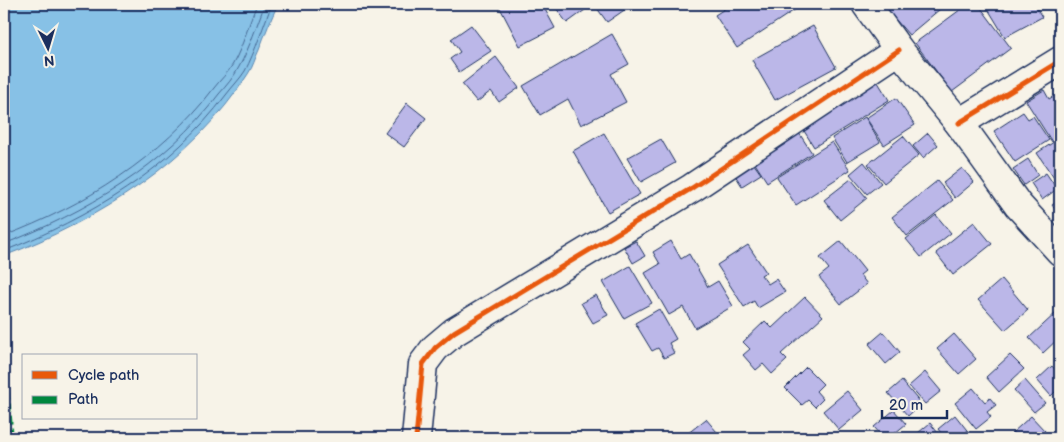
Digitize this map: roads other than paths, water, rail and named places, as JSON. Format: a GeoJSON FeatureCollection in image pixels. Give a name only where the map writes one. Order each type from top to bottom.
{"type":"FeatureCollection","features":[{"type":"Feature","properties":{"kind":"main road"},"geometry":{"type":"LineString","coordinates":[[866,4],[899,50],[959,123],[1018,205],[1060,251]]}},
{"type":"Feature","properties":{"kind":"main road"},"geometry":{"type":"LineString","coordinates":[[416,438],[423,364],[435,348],[454,332],[692,188],[899,50]]}},
{"type":"Feature","properties":{"kind":"main road"},"geometry":{"type":"LineString","coordinates":[[959,123],[1060,60]]}},
{"type":"Feature","properties":{"kind":"water"},"geometry":{"type":"Polygon","coordinates":[[[4,4],[278,4],[248,74],[226,105],[200,134],[172,160],[108,206],[39,242],[4,256],[4,4]]]}}]}
